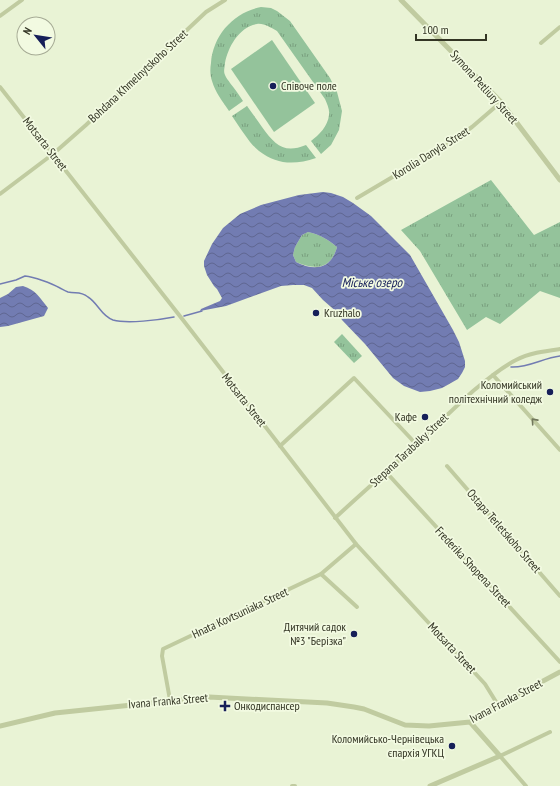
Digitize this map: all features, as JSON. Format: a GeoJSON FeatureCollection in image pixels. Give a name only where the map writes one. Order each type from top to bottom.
{"type":"FeatureCollection","features":[{"type":"Feature","properties":{"kind":"street"},"geometry":{"type":"LineString","coordinates":[[0,16],[22,0]]}},
{"type":"Feature","properties":{"kind":"street","name":"Bohdana Khmelnytskoho Street"},"geometry":{"type":"LineString","coordinates":[[0,194],[53,154],[206,12],[225,0]]}},
{"type":"Feature","properties":{"kind":"street","name":"Symona Petliury Street"},"geometry":{"type":"LineString","coordinates":[[400,0],[501,102],[560,180]]}},
{"type":"Feature","properties":{"kind":"street"},"geometry":{"type":"LineString","coordinates":[[541,43],[560,27]]}},
{"type":"Feature","properties":{"kind":"street","name":"Motsarta Street"},"geometry":{"type":"LineString","coordinates":[[0,87],[335,518],[356,544],[486,686],[498,705]]}},
{"type":"Feature","properties":{"kind":"street","name":"Korolia Danyla Street"},"geometry":{"type":"LineString","coordinates":[[357,198],[445,146],[472,127],[501,102]]}},
{"type":"Feature","properties":{"kind":"street","name":"Stepana Tarabalky Street"},"geometry":{"type":"LineString","coordinates":[[335,518],[439,422],[493,375],[514,361],[530,355],[560,349]]}},
{"type":"Feature","properties":{"kind":"street"},"geometry":{"type":"LineString","coordinates":[[493,375],[560,450]]}},
{"type":"Feature","properties":{"kind":"street"},"geometry":{"type":"LineString","coordinates":[[280,446],[354,378],[416,444]]}},
{"type":"Feature","properties":{"kind":"street","name":"Ostapa Terletskoho Street"},"geometry":{"type":"LineString","coordinates":[[447,466],[560,596]]}},
{"type":"Feature","properties":{"kind":"street","name":"Frederika Shopena Street"},"geometry":{"type":"LineString","coordinates":[[386,472],[560,662]]}},
{"type":"Feature","properties":{"kind":"street","name":"Hnata Kovtsuniaka Street"},"geometry":{"type":"LineString","coordinates":[[170,700],[162,656],[163,649],[320,574],[356,544]]}},
{"type":"Feature","properties":{"kind":"street"},"geometry":{"type":"LineString","coordinates":[[320,574],[357,607]]}},
{"type":"Feature","properties":{"kind":"street","name":"Ivana Franka Street"},"geometry":{"type":"LineString","coordinates":[[0,726],[55,713],[209,696],[327,703],[360,708],[401,724],[429,726],[470,722],[485,712],[560,672]]}},
{"type":"Feature","properties":{"kind":"street"},"geometry":{"type":"LineString","coordinates":[[470,722],[526,786]]}},
{"type":"Feature","properties":{"kind":"street"},"geometry":{"type":"LineString","coordinates":[[430,786],[500,756],[550,732]]}},
{"type":"Feature","properties":{"kind":"green space"},"geometry":{"type":"Polygon","coordinates":[[[261,7],[271,8],[290,21],[330,78],[337,92],[342,111],[339,130],[331,145],[321,154],[311,141],[320,133],[327,123],[329,109],[325,99],[277,31],[262,24],[257,24],[240,33],[232,44],[226,57],[224,74],[243,101],[229,111],[213,85],[211,79],[211,65],[216,43],[221,34],[227,26],[242,14],[261,7]]]}},
{"type":"Feature","properties":{"kind":"green space","name":"Співоче поле"},"geometry":{"type":"Polygon","coordinates":[[[272,40],[315,103],[274,132],[231,69],[272,40]]]}},
{"type":"Feature","properties":{"kind":"green space"},"geometry":{"type":"Polygon","coordinates":[[[247,106],[271,139],[276,143],[292,149],[306,145],[316,158],[293,163],[273,159],[259,151],[253,146],[232,116],[247,106]]]}},
{"type":"Feature","properties":{"kind":"green space"},"geometry":{"type":"Polygon","coordinates":[[[491,180],[534,235],[560,222],[560,298],[540,291],[500,324],[486,317],[467,330],[420,251],[401,230],[491,180]]]}},
{"type":"Feature","properties":{"kind":"green space"},"geometry":{"type":"Polygon","coordinates":[[[308,232],[324,238],[337,247],[331,260],[326,264],[315,267],[296,262],[293,255],[295,247],[302,235],[308,232]]]}},
{"type":"Feature","properties":{"kind":"green space"},"geometry":{"type":"Polygon","coordinates":[[[342,334],[362,356],[354,363],[334,342],[342,334]]]}},
{"type":"Feature","properties":{"kind":"water","name":"Міське озеро"},"geometry":{"type":"Polygon","coordinates":[[[323,192],[343,197],[371,216],[410,255],[459,342],[465,361],[465,367],[458,379],[442,388],[430,391],[420,392],[404,386],[393,378],[365,344],[342,320],[338,313],[312,288],[304,285],[281,286],[226,306],[200,311],[201,309],[220,301],[222,298],[207,275],[204,261],[212,244],[223,228],[240,214],[261,205],[299,195],[323,192]],[[308,232],[302,235],[295,247],[293,255],[296,262],[309,267],[326,264],[331,260],[337,247],[324,238],[308,232]]]}},
{"type":"Feature","properties":{"kind":"water"},"geometry":{"type":"Polygon","coordinates":[[[23,286],[35,292],[48,308],[44,316],[0,327],[0,298],[8,294],[16,287],[23,286]]]}},
{"type":"Feature","properties":{"kind":"waterway"},"geometry":{"type":"LineString","coordinates":[[0,284],[25,276],[38,279],[68,292],[85,295],[105,316],[113,320],[134,322],[174,317]]}},
{"type":"Feature","properties":{"kind":"waterway"},"geometry":{"type":"LineString","coordinates":[[184,316],[202,311]]}},
{"type":"Feature","properties":{"kind":"waterway"},"geometry":{"type":"LineString","coordinates":[[511,367],[523,366],[560,356]]}},
{"type":"Feature","properties":{"kind":"place","name":"Співоче поле"},"geometry":{"type":"Point","coordinates":[273,86]}},
{"type":"Feature","properties":{"kind":"place","name":"Kruzhalo"},"geometry":{"type":"Point","coordinates":[316,313]}},
{"type":"Feature","properties":{"kind":"place","name":"Коломийський політехнічний коледж"},"geometry":{"type":"Point","coordinates":[550,392]}},
{"type":"Feature","properties":{"kind":"place","name":"Кафе"},"geometry":{"type":"Point","coordinates":[425,417]}},
{"type":"Feature","properties":{"kind":"place","name":"Дитячий садок №3 \"Берізка\""},"geometry":{"type":"Point","coordinates":[354,634]}},
{"type":"Feature","properties":{"kind":"place","name":"Онкодиспансер"},"geometry":{"type":"Point","coordinates":[225,706]}},
{"type":"Feature","properties":{"kind":"place","name":"Коломийсько-Чернівецька єпархія УГКЦ"},"geometry":{"type":"Point","coordinates":[452,746]}}]}
